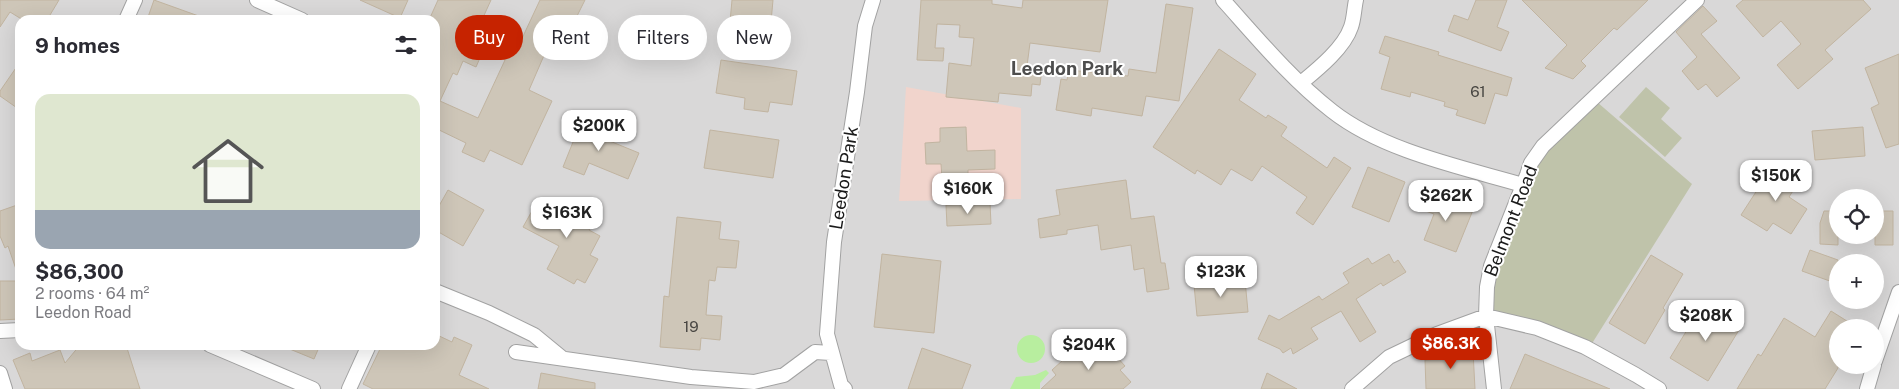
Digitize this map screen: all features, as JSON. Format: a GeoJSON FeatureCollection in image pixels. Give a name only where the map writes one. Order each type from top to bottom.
{"type":"FeatureCollection","features":[{"type":"Feature","properties":{"kind":"street"},"geometry":{"type":"LineString","coordinates":[[128,15],[135,0]]}},
{"type":"Feature","properties":{"kind":"street"},"geometry":{"type":"LineString","coordinates":[[257,0],[291,15]]}},
{"type":"Feature","properties":{"kind":"street"},"geometry":{"type":"LineString","coordinates":[[1223,0],[1284,67],[1334,112],[1372,135],[1414,152],[1523,184]]}},
{"type":"Feature","properties":{"kind":"street"},"geometry":{"type":"LineString","coordinates":[[1301,83],[1325,62],[1345,39],[1352,27],[1356,0]]}},
{"type":"Feature","properties":{"kind":"street","name":"Belmont Road"},"geometry":{"type":"LineString","coordinates":[[1494,389],[1486,316],[1487,287],[1491,266],[1531,163],[1543,146],[1697,0]]}},
{"type":"Feature","properties":{"kind":"street","name":"Leedon Park"},"geometry":{"type":"LineString","coordinates":[[845,389],[841,385],[827,334],[834,242],[858,92],[868,1]]}},
{"type":"Feature","properties":{"kind":"street"},"geometry":{"type":"LineString","coordinates":[[1884,335],[1899,292]]}},
{"type":"Feature","properties":{"kind":"street"},"geometry":{"type":"LineString","coordinates":[[440,293],[489,313],[534,335],[563,359]]}},
{"type":"Feature","properties":{"kind":"street"},"geometry":{"type":"LineString","coordinates":[[1352,389],[1390,357],[1438,334],[1486,316],[1536,328],[1585,347],[1659,389]]}},
{"type":"Feature","properties":{"kind":"street"},"geometry":{"type":"LineString","coordinates":[[0,331],[15,330]]}},
{"type":"Feature","properties":{"kind":"street"},"geometry":{"type":"LineString","coordinates":[[222,350],[313,389]]}},
{"type":"Feature","properties":{"kind":"street"},"geometry":{"type":"LineString","coordinates":[[349,389],[367,350]]}},
{"type":"Feature","properties":{"kind":"street"},"geometry":{"type":"LineString","coordinates":[[516,352],[691,377],[754,382],[784,375],[815,352],[831,353]]}},
{"type":"Feature","properties":{"kind":"street"},"geometry":{"type":"LineString","coordinates":[[0,373],[5,389]]}},
{"type":"Feature","properties":{"kind":"street"},"geometry":{"type":"LineString","coordinates":[[1867,389],[1871,374]]}},
{"type":"Feature","properties":{"kind":"shaded area"},"geometry":{"type":"Polygon","coordinates":[[[0,0],[1899,0],[1899,389],[0,389],[0,0]]]}},
{"type":"Feature","properties":{"kind":"shaded area"},"geometry":{"type":"Polygon","coordinates":[[[906,87],[1021,108],[1021,199],[899,201],[906,87]]]}},
{"type":"Feature","properties":{"kind":"shaded area"},"geometry":{"type":"Polygon","coordinates":[[[1646,87],[1670,108],[1661,119],[1682,138],[1665,157],[1619,117],[1646,87]]]}},
{"type":"Feature","properties":{"kind":"shaded area"},"geometry":{"type":"Polygon","coordinates":[[[1597,102],[1692,184],[1591,345],[1486,316],[1488,283],[1527,175],[1550,139],[1597,102]]]}},
{"type":"Feature","properties":{"kind":"green space"},"geometry":{"type":"Polygon","coordinates":[[[1031,335],[1041,339],[1045,349],[1041,359],[1031,363],[1021,359],[1017,349],[1021,339],[1031,335]]]}},
{"type":"Feature","properties":{"kind":"green space"},"geometry":{"type":"Polygon","coordinates":[[[1046,370],[1049,373],[1040,383],[1040,389],[1010,389],[1016,377],[1035,375],[1046,370]]]}},
{"type":"Feature","properties":{"kind":"building"},"geometry":{"type":"Polygon","coordinates":[[[0,0],[59,0],[50,15],[15,15],[10,12],[0,27],[0,0]]]}},
{"type":"Feature","properties":{"kind":"building"},"geometry":{"type":"Polygon","coordinates":[[[154,0],[196,15],[149,15],[154,0]]]}},
{"type":"Feature","properties":{"kind":"building"},"geometry":{"type":"Polygon","coordinates":[[[360,0],[408,0],[401,15],[393,15],[360,0]]]}},
{"type":"Feature","properties":{"kind":"building"},"geometry":{"type":"Polygon","coordinates":[[[438,0],[491,0],[484,15],[455,15],[455,60],[479,60],[476,67],[463,61],[457,75],[453,73],[440,101],[440,15],[431,15],[438,0]]]}},
{"type":"Feature","properties":{"kind":"building"},"geometry":{"type":"Polygon","coordinates":[[[540,0],[585,0],[578,15],[533,15],[533,60],[542,60],[529,90],[552,101],[522,165],[490,150],[484,162],[462,152],[466,143],[440,130],[440,101],[478,118],[505,60],[523,60],[523,36],[540,0]]]}},
{"type":"Feature","properties":{"kind":"building"},"geometry":{"type":"Polygon","coordinates":[[[732,0],[773,0],[772,15],[731,15],[732,0]]]}},
{"type":"Feature","properties":{"kind":"building"},"geometry":{"type":"Polygon","coordinates":[[[921,0],[992,0],[992,4],[1022,8],[1023,0],[1108,0],[1100,52],[1030,43],[1027,66],[1042,68],[1040,85],[1032,84],[1031,96],[999,93],[998,102],[946,97],[949,63],[971,66],[974,38],[959,37],[960,25],[937,24],[935,48],[944,48],[943,61],[917,60],[921,0]]]}},
{"type":"Feature","properties":{"kind":"building"},"geometry":{"type":"Polygon","coordinates":[[[1476,0],[1507,0],[1497,27],[1509,32],[1501,51],[1448,31],[1454,15],[1468,20],[1476,0]]]}},
{"type":"Feature","properties":{"kind":"building"},"geometry":{"type":"Polygon","coordinates":[[[1522,0],[1648,0],[1617,30],[1614,28],[1581,61],[1586,66],[1573,79],[1545,68],[1567,45],[1522,0]]]}},
{"type":"Feature","properties":{"kind":"building"},"geometry":{"type":"Polygon","coordinates":[[[1743,0],[1863,0],[1871,9],[1825,50],[1833,59],[1798,89],[1777,65],[1801,44],[1781,21],[1763,37],[1736,6],[1743,0]]]}},
{"type":"Feature","properties":{"kind":"building"},"geometry":{"type":"Polygon","coordinates":[[[1166,4],[1193,8],[1179,101],[1146,96],[1142,116],[1092,108],[1091,116],[1056,110],[1061,79],[1067,80],[1069,70],[1128,76],[1129,69],[1156,73],[1166,4]]]}},
{"type":"Feature","properties":{"kind":"building"},"geometry":{"type":"Polygon","coordinates":[[[1703,6],[1717,21],[1701,34],[1740,78],[1717,97],[1706,84],[1698,90],[1682,71],[1697,57],[1676,32],[1703,6]]]}},
{"type":"Feature","properties":{"kind":"building"},"geometry":{"type":"Polygon","coordinates":[[[1385,36],[1439,52],[1438,55],[1512,78],[1507,96],[1495,93],[1485,124],[1456,115],[1458,110],[1444,106],[1445,102],[1411,92],[1410,97],[1381,89],[1390,57],[1379,53],[1385,36]]]}},
{"type":"Feature","properties":{"kind":"building"},"geometry":{"type":"Polygon","coordinates":[[[1219,49],[1256,74],[1239,100],[1266,118],[1268,115],[1287,127],[1281,136],[1327,168],[1334,157],[1351,168],[1313,225],[1296,213],[1307,197],[1262,166],[1252,181],[1231,169],[1221,185],[1197,170],[1195,174],[1153,147],[1219,49]]]}},
{"type":"Feature","properties":{"kind":"building"},"geometry":{"type":"Polygon","coordinates":[[[1899,54],[1899,144],[1886,148],[1871,108],[1879,104],[1865,68],[1899,54]]]}},
{"type":"Feature","properties":{"kind":"building"},"geometry":{"type":"Polygon","coordinates":[[[721,60],[797,71],[792,105],[770,102],[768,112],[744,109],[745,98],[716,93],[721,60]]]}},
{"type":"Feature","properties":{"kind":"building"},"geometry":{"type":"Polygon","coordinates":[[[15,69],[15,106],[0,96],[0,91],[15,69]]]}},
{"type":"Feature","properties":{"kind":"building"},"geometry":{"type":"Polygon","coordinates":[[[583,117],[600,123],[595,135],[639,153],[628,179],[589,163],[584,175],[563,167],[583,117]]]}},
{"type":"Feature","properties":{"kind":"building"},"geometry":{"type":"Polygon","coordinates":[[[966,127],[967,151],[995,150],[995,169],[968,170],[968,176],[942,178],[941,164],[926,164],[925,143],[940,142],[940,128],[966,127]]]}},
{"type":"Feature","properties":{"kind":"building"},"geometry":{"type":"Polygon","coordinates":[[[1863,127],[1865,156],[1815,160],[1812,131],[1863,127]]]}},
{"type":"Feature","properties":{"kind":"building"},"geometry":{"type":"Polygon","coordinates":[[[710,130],[779,140],[773,178],[704,168],[710,130]]]}},
{"type":"Feature","properties":{"kind":"building"},"geometry":{"type":"Polygon","coordinates":[[[1774,164],[1800,180],[1789,197],[1807,209],[1791,234],[1773,223],[1767,231],[1741,215],[1774,164]]]}},
{"type":"Feature","properties":{"kind":"building"},"geometry":{"type":"Polygon","coordinates":[[[1368,167],[1405,182],[1389,222],[1352,207],[1368,167]]]}},
{"type":"Feature","properties":{"kind":"building"},"geometry":{"type":"Polygon","coordinates":[[[1126,180],[1131,219],[1154,216],[1161,263],[1165,263],[1169,289],[1147,292],[1144,268],[1134,270],[1131,245],[1101,250],[1098,225],[1067,230],[1067,234],[1040,238],[1038,219],[1060,215],[1056,190],[1126,180]]]}},
{"type":"Feature","properties":{"kind":"building"},"geometry":{"type":"Polygon","coordinates":[[[448,190],[484,210],[463,246],[440,233],[440,204],[448,190]]]}},
{"type":"Feature","properties":{"kind":"building"},"geometry":{"type":"Polygon","coordinates":[[[1427,192],[1473,210],[1456,252],[1424,240],[1434,214],[1420,209],[1427,192]]]}},
{"type":"Feature","properties":{"kind":"building"},"geometry":{"type":"Polygon","coordinates":[[[571,201],[597,215],[589,230],[600,236],[590,255],[598,259],[585,283],[577,279],[574,284],[547,269],[559,246],[523,227],[537,202],[563,216],[571,201]]]}},
{"type":"Feature","properties":{"kind":"building"},"geometry":{"type":"Polygon","coordinates":[[[990,203],[991,224],[947,226],[946,205],[990,203]]]}},
{"type":"Feature","properties":{"kind":"building"},"geometry":{"type":"Polygon","coordinates":[[[15,206],[15,266],[8,246],[5,248],[0,236],[0,211],[15,206]]]}},
{"type":"Feature","properties":{"kind":"building"},"geometry":{"type":"Polygon","coordinates":[[[1824,211],[1829,211],[1829,244],[1838,245],[1820,244],[1820,223],[1824,211]]]}},
{"type":"Feature","properties":{"kind":"building"},"geometry":{"type":"Polygon","coordinates":[[[1884,211],[1893,211],[1893,245],[1875,245],[1884,244],[1884,211]]]}},
{"type":"Feature","properties":{"kind":"building"},"geometry":{"type":"Polygon","coordinates":[[[677,217],[721,222],[719,239],[739,241],[736,268],[717,267],[715,281],[709,280],[706,315],[722,316],[720,340],[701,338],[700,350],[660,347],[664,296],[669,297],[677,217]]]}},
{"type":"Feature","properties":{"kind":"building"},"geometry":{"type":"Polygon","coordinates":[[[1810,250],[1829,257],[1829,281],[1802,271],[1810,250]]]}},
{"type":"Feature","properties":{"kind":"building"},"geometry":{"type":"Polygon","coordinates":[[[882,254],[941,261],[934,333],[874,327],[882,254]]]}},
{"type":"Feature","properties":{"kind":"building"},"geometry":{"type":"Polygon","coordinates":[[[1389,254],[1394,263],[1398,260],[1406,272],[1383,286],[1381,283],[1356,299],[1376,332],[1360,342],[1341,311],[1311,328],[1318,339],[1293,354],[1291,348],[1283,353],[1280,349],[1258,339],[1269,315],[1279,320],[1319,296],[1322,300],[1349,283],[1343,273],[1368,258],[1372,264],[1389,254]]]}},
{"type":"Feature","properties":{"kind":"building"},"geometry":{"type":"Polygon","coordinates":[[[1651,255],[1683,274],[1645,344],[1609,323],[1651,255]]]}},
{"type":"Feature","properties":{"kind":"building"},"geometry":{"type":"Polygon","coordinates":[[[1245,280],[1248,312],[1197,316],[1194,285],[1245,280]]]}},
{"type":"Feature","properties":{"kind":"building"},"geometry":{"type":"Polygon","coordinates":[[[0,281],[15,281],[15,319],[0,320],[0,281]]]}},
{"type":"Feature","properties":{"kind":"building"},"geometry":{"type":"Polygon","coordinates":[[[1704,302],[1742,325],[1708,381],[1670,358],[1704,302]]]}},
{"type":"Feature","properties":{"kind":"building"},"geometry":{"type":"Polygon","coordinates":[[[1831,311],[1844,319],[1829,319],[1829,374],[1834,374],[1825,389],[1737,389],[1758,354],[1761,356],[1784,318],[1815,337],[1831,311]]]}},
{"type":"Feature","properties":{"kind":"building"},"geometry":{"type":"Polygon","coordinates":[[[440,336],[452,342],[454,337],[472,345],[459,375],[489,389],[373,389],[363,384],[380,350],[440,350],[440,336]]]}},
{"type":"Feature","properties":{"kind":"building"},"geometry":{"type":"Polygon","coordinates":[[[1096,343],[1101,349],[1106,345],[1125,366],[1120,370],[1131,382],[1123,389],[1041,389],[1056,375],[1052,370],[1074,350],[1077,354],[1087,344],[1090,348],[1096,343]]]}},
{"type":"Feature","properties":{"kind":"building"},"geometry":{"type":"Polygon","coordinates":[[[1461,346],[1462,352],[1473,351],[1475,389],[1426,389],[1425,360],[1438,359],[1438,347],[1461,346]]]}},
{"type":"Feature","properties":{"kind":"building"},"geometry":{"type":"Polygon","coordinates":[[[922,348],[971,365],[962,389],[908,389],[922,348]]]}},
{"type":"Feature","properties":{"kind":"building"},"geometry":{"type":"Polygon","coordinates":[[[60,350],[65,363],[76,350],[128,350],[140,389],[25,389],[13,360],[30,353],[32,361],[60,350]]]}},
{"type":"Feature","properties":{"kind":"building"},"geometry":{"type":"Polygon","coordinates":[[[292,350],[318,350],[314,359],[292,350]]]}},
{"type":"Feature","properties":{"kind":"building"},"geometry":{"type":"Polygon","coordinates":[[[1525,354],[1610,389],[1510,389],[1525,354]]]}},
{"type":"Feature","properties":{"kind":"building"},"geometry":{"type":"Polygon","coordinates":[[[541,373],[595,383],[595,389],[538,389],[541,373]]]}},
{"type":"Feature","properties":{"kind":"building"},"geometry":{"type":"Polygon","coordinates":[[[1267,373],[1297,389],[1261,389],[1267,373]]]}},
{"type":"Feature","properties":{"kind":"district","name":"Leedon Park"},"geometry":{"type":"Point","coordinates":[1067,68]}}]}
